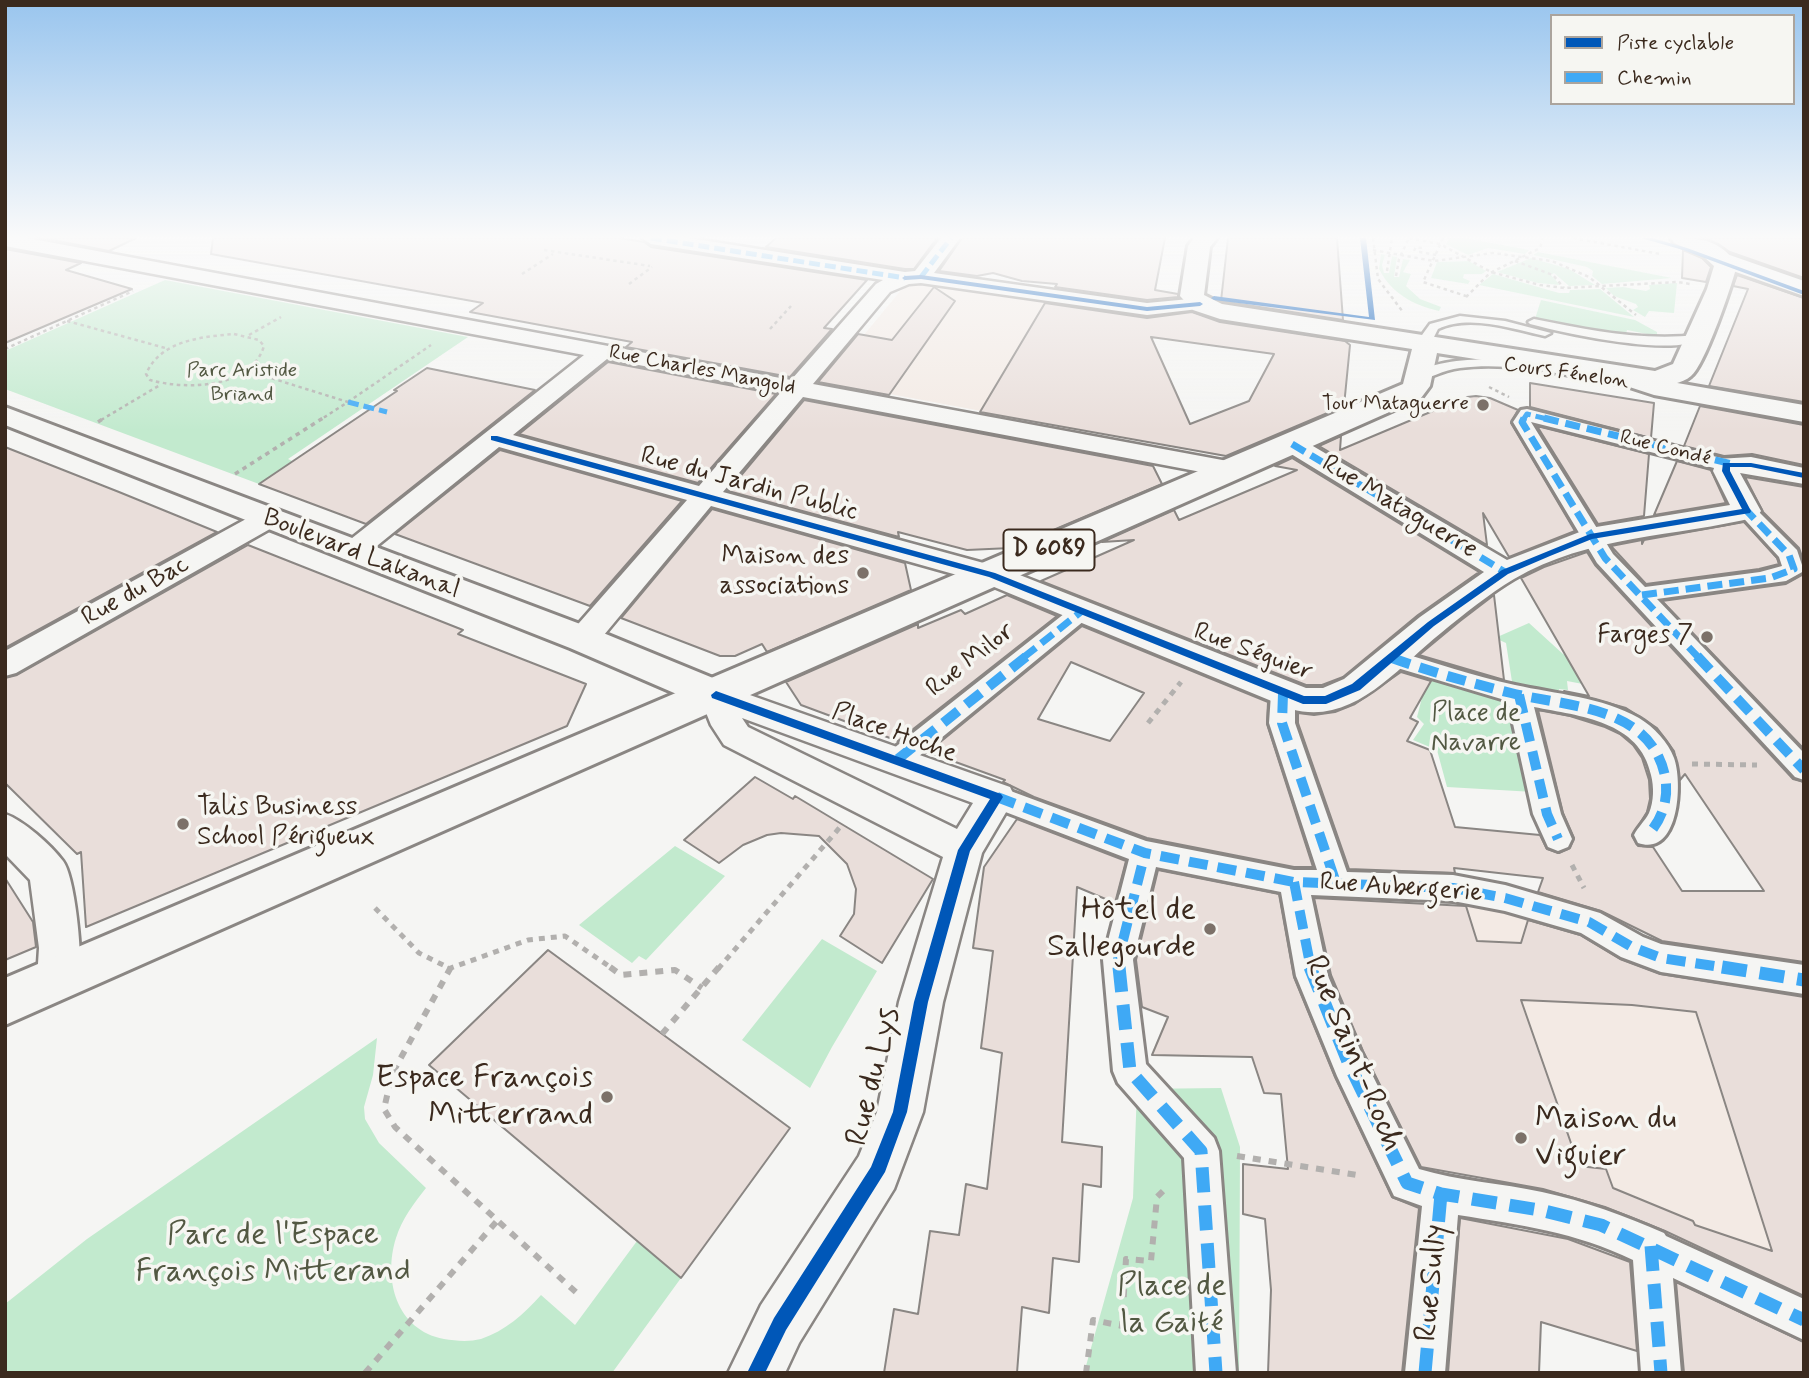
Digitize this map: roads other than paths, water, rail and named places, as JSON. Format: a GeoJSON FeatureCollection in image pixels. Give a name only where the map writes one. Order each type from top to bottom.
{"type":"FeatureCollection","features":[{"type":"Feature","properties":{"kind":"main road","name":"D 6089"},"geometry":{"type":"LineString","coordinates":[[1200,304],[1239,315],[1655,379],[1674,375],[1684,369],[1713,302]]}},
{"type":"Feature","properties":{"kind":"main road","name":"D 6089"},"geometry":{"type":"LineString","coordinates":[[5,1002],[1233,470],[1401,392],[1397,378],[1398,354],[1388,343],[1361,333]]}},
{"type":"Feature","properties":{"kind":"main road"},"geometry":{"type":"LineString","coordinates":[[1401,392],[1426,343]]}},
{"type":"Feature","properties":{"kind":"main road","name":"D 6089"},"geometry":{"type":"LineString","coordinates":[[1614,373],[1654,387],[1804,414]]}},
{"type":"Feature","properties":{"kind":"main road","name":"Boulevard Lakanal"},"geometry":{"type":"LineString","coordinates":[[5,415],[352,552],[583,639],[716,695]]}},
{"type":"Feature","properties":{"kind":"street","name":"Rue Charles Mangold"},"geometry":{"type":"LineString","coordinates":[[341,302],[1233,470]]}},
{"type":"Feature","properties":{"kind":"street"},"geometry":{"type":"LineString","coordinates":[[583,639],[871,302]]}},
{"type":"Feature","properties":{"kind":"street"},"geometry":{"type":"LineString","coordinates":[[1096,302],[1147,309],[1200,304]]}},
{"type":"Feature","properties":{"kind":"street"},"geometry":{"type":"LineString","coordinates":[[352,552],[602,352]]}},
{"type":"Feature","properties":{"kind":"street","name":"Rue Condé"},"geometry":{"type":"LineString","coordinates":[[1590,537],[1522,422],[1527,414],[1726,465],[1751,465],[1804,476]]}},
{"type":"Feature","properties":{"kind":"street","name":"Rue du Jardin Public"},"geometry":{"type":"LineString","coordinates":[[494,438],[992,575]]}},
{"type":"Feature","properties":{"kind":"street","name":"Rue Mataguerre"},"geometry":{"type":"LineString","coordinates":[[1292,444],[1505,572]]}},
{"type":"Feature","properties":{"kind":"street"},"geometry":{"type":"LineString","coordinates":[[1642,595],[1687,586],[1764,578],[1787,574],[1794,569],[1789,555],[1747,511],[1726,471],[1726,465]]}},
{"type":"Feature","properties":{"kind":"street","name":"Rue Séguier"},"geometry":{"type":"LineString","coordinates":[[992,575],[1283,694],[1303,700],[1326,700],[1356,687],[1430,624],[1505,572],[1590,537],[1747,511]]}},
{"type":"Feature","properties":{"kind":"street","name":"Rue du Bac"},"geometry":{"type":"LineString","coordinates":[[5,665],[267,519]]}},
{"type":"Feature","properties":{"kind":"street"},"geometry":{"type":"LineString","coordinates":[[1590,537],[1605,558],[1804,770]]}},
{"type":"Feature","properties":{"kind":"street","name":"Rue Milor"},"geometry":{"type":"LineString","coordinates":[[898,759],[1082,611]]}},
{"type":"Feature","properties":{"kind":"street"},"geometry":{"type":"LineString","coordinates":[[1392,657],[1436,674],[1516,694],[1584,707],[1622,720],[1652,741],[1665,763],[1667,801],[1661,821],[1648,835]]}},
{"type":"Feature","properties":{"kind":"street"},"geometry":{"type":"LineString","coordinates":[[1283,694],[1282,723],[1336,883]]}},
{"type":"Feature","properties":{"kind":"street"},"geometry":{"type":"LineString","coordinates":[[1516,694],[1547,814],[1558,839]]}},
{"type":"Feature","properties":{"kind":"street"},"geometry":{"type":"LineString","coordinates":[[716,695],[728,725],[736,736],[964,850],[997,797]]}},
{"type":"Feature","properties":{"kind":"street","name":"Place Hoche"},"geometry":{"type":"LineString","coordinates":[[716,695],[997,797]]}},
{"type":"Feature","properties":{"kind":"street","name":"Rue Aubergerie"},"geometry":{"type":"LineString","coordinates":[[997,797],[1145,853],[1294,882],[1453,888],[1505,898],[1589,922],[1632,947],[1661,958],[1804,980]]}},
{"type":"Feature","properties":{"kind":"street"},"geometry":{"type":"LineString","coordinates":[[5,829],[49,873],[61,948],[58,979]]}},
{"type":"Feature","properties":{"kind":"street","name":"Rue du Lys"},"geometry":{"type":"LineString","coordinates":[[756,1373],[780,1324],[877,1172],[900,1112],[921,1002],[964,850]]}},
{"type":"Feature","properties":{"kind":"street"},"geometry":{"type":"LineString","coordinates":[[1145,853],[1118,960],[1130,1071],[1201,1151],[1216,1373]]}},
{"type":"Feature","properties":{"kind":"street","name":"Rue Saint-Roch"},"geometry":{"type":"LineString","coordinates":[[1294,882],[1312,976],[1349,1064],[1424,1189]]}},
{"type":"Feature","properties":{"kind":"street"},"geometry":{"type":"LineString","coordinates":[[1424,1189],[1540,1210],[1589,1222],[1651,1247],[1726,1286],[1804,1320]]}},
{"type":"Feature","properties":{"kind":"street","name":"Rue Sully"},"geometry":{"type":"LineString","coordinates":[[1424,1189],[1425,1373]]}},
{"type":"Feature","properties":{"kind":"street"},"geometry":{"type":"LineString","coordinates":[[1651,1247],[1661,1373]]}},
{"type":"Feature","properties":{"kind":"lane"},"geometry":{"type":"LineString","coordinates":[[1426,343],[1429,331],[1435,325],[1465,320],[1513,326],[1571,338]]}},
{"type":"Feature","properties":{"kind":"lane"},"geometry":{"type":"LineString","coordinates":[[1534,322],[1635,342],[1662,343],[1698,338]]}},
{"type":"Feature","properties":{"kind":"lane","name":"Cours Fénelon"},"geometry":{"type":"LineString","coordinates":[[1401,392],[1477,363],[1508,365],[1654,387]]}},
{"type":"Feature","properties":{"kind":"place","name":"Tour Mataguerre"},"geometry":{"type":"Point","coordinates":[1483,405]}},
{"type":"Feature","properties":{"kind":"place","name":"Maison des associations"},"geometry":{"type":"Point","coordinates":[863,573]}},
{"type":"Feature","properties":{"kind":"place","name":"Farges 7"},"geometry":{"type":"Point","coordinates":[1707,637]}},
{"type":"Feature","properties":{"kind":"place","name":"Talis Business School Périgueux"},"geometry":{"type":"Point","coordinates":[183,824]}},
{"type":"Feature","properties":{"kind":"place","name":"Hôtel de Sallegourde"},"geometry":{"type":"Point","coordinates":[1210,929]}},
{"type":"Feature","properties":{"kind":"place","name":"Espace François Mitterrand"},"geometry":{"type":"Point","coordinates":[607,1097]}},
{"type":"Feature","properties":{"kind":"place","name":"Maison du Viguier"},"geometry":{"type":"Point","coordinates":[1521,1138]}},
{"type":"Feature","properties":{"kind":"park label","name":"Parc Aristide Briand"},"geometry":{"type":"Point","coordinates":[242,384]}},
{"type":"Feature","properties":{"kind":"park label","name":"Place de Navarre"},"geometry":{"type":"Point","coordinates":[1476,730]}},
{"type":"Feature","properties":{"kind":"park label","name":"Parc de l'Espace François Mitterand"},"geometry":{"type":"Point","coordinates":[273,1254]}},
{"type":"Feature","properties":{"kind":"park label","name":"Place de la Gaité"},"geometry":{"type":"Point","coordinates":[1172,1306]}}]}
